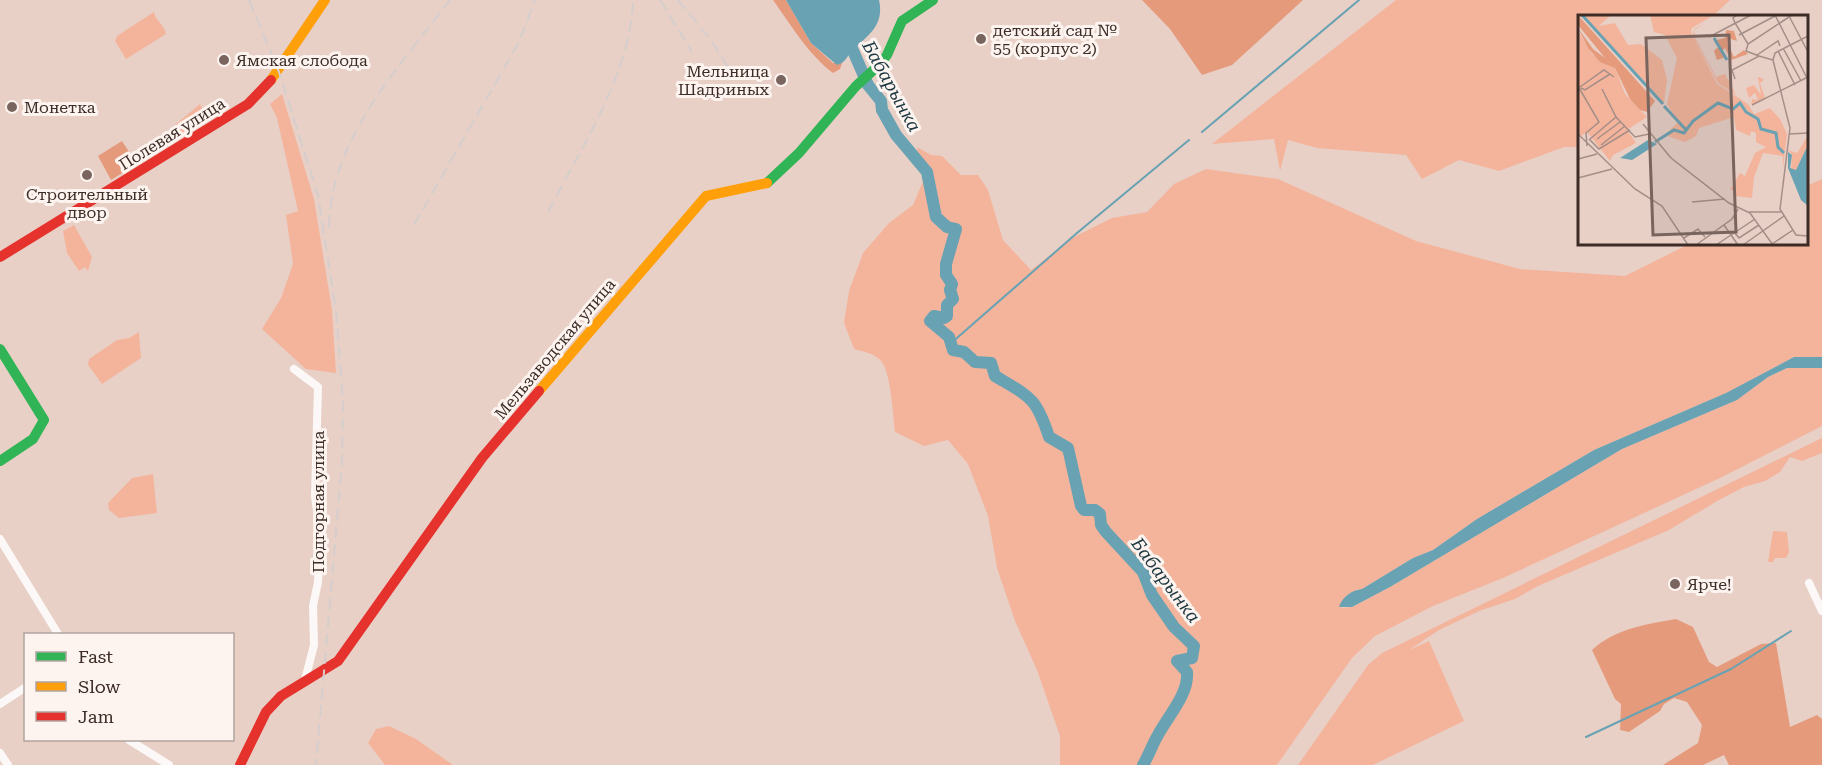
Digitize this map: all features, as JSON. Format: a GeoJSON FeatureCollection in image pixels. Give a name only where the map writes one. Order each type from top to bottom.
{"type":"FeatureCollection","features":[{"type":"Feature","properties":{"kind":"street","name":"Полевая улица"},"geometry":{"type":"LineString","coordinates":[[0,256],[248,104],[264,90],[296,50],[325,0]]}},
{"type":"Feature","properties":{"kind":"street","name":"Мельзаводская улица"},"geometry":{"type":"LineString","coordinates":[[240,765],[266,712],[281,696],[338,661],[482,458],[706,196],[766,184],[799,153],[856,86],[887,55],[902,21],[931,0]]}},
{"type":"Feature","properties":{"kind":"street"},"geometry":{"type":"LineString","coordinates":[[0,349],[44,420],[43,429],[26,444],[0,461]]}},
{"type":"Feature","properties":{"kind":"street","name":"Подгорная улица"},"geometry":{"type":"LineString","coordinates":[[294,369],[318,387],[315,496],[320,533],[318,582],[313,606],[314,645],[305,680]]}},
{"type":"Feature","properties":{"kind":"street"},"geometry":{"type":"LineString","coordinates":[[0,539],[57,633]]}},
{"type":"Feature","properties":{"kind":"street"},"geometry":{"type":"LineString","coordinates":[[1809,584],[1822,611]]}},
{"type":"Feature","properties":{"kind":"street"},"geometry":{"type":"LineString","coordinates":[[0,704],[24,688]]}},
{"type":"Feature","properties":{"kind":"street"},"geometry":{"type":"LineString","coordinates":[[131,741],[169,765]]}},
{"type":"Feature","properties":{"kind":"street"},"geometry":{"type":"LineString","coordinates":[[0,753],[8,765]]}},
{"type":"Feature","properties":{"kind":"shaded area"},"geometry":{"type":"Polygon","coordinates":[[[773,0],[786,0],[811,43],[833,63],[842,63],[840,69],[833,73],[816,57],[800,39],[773,0]]]}},
{"type":"Feature","properties":{"kind":"shaded area"},"geometry":{"type":"Polygon","coordinates":[[[1142,0],[1303,0],[1232,65],[1202,75],[1170,29],[1142,0]]]}},
{"type":"Feature","properties":{"kind":"shaded area"},"geometry":{"type":"Polygon","coordinates":[[[1396,0],[1730,0],[1714,15],[1578,15],[1578,147],[1564,147],[1499,171],[1459,160],[1422,179],[1406,155],[1317,148],[1288,140],[1280,171],[1274,139],[1212,144],[1396,0]]]}},
{"type":"Feature","properties":{"kind":"shaded area"},"geometry":{"type":"Polygon","coordinates":[[[154,12],[166,34],[126,59],[115,41],[117,36],[154,12]]]}},
{"type":"Feature","properties":{"kind":"shaded area"},"geometry":{"type":"Polygon","coordinates":[[[282,94],[314,199],[332,310],[336,373],[306,369],[262,329],[281,298],[293,264],[286,215],[298,211],[277,118],[270,104],[282,94]]]}},
{"type":"Feature","properties":{"kind":"shaded area"},"geometry":{"type":"Polygon","coordinates":[[[200,104],[203,110],[200,123],[173,141],[168,131],[200,104]]]}},
{"type":"Feature","properties":{"kind":"shaded area"},"geometry":{"type":"Polygon","coordinates":[[[122,141],[137,164],[111,180],[98,156],[122,141]]]}},
{"type":"Feature","properties":{"kind":"shaded area"},"geometry":{"type":"Polygon","coordinates":[[[917,147],[931,155],[942,156],[961,175],[978,175],[988,190],[1003,240],[1031,270],[1072,238],[1112,218],[1147,212],[1174,184],[1206,169],[1278,179],[1416,241],[1520,269],[1625,276],[1689,244],[1807,244],[1807,184],[1809,185],[1822,179],[1822,357],[1794,357],[1726,393],[1594,450],[1477,519],[1433,550],[1413,558],[1362,589],[1355,590],[1341,608],[1352,607],[1390,587],[1622,449],[1737,400],[1768,377],[1787,368],[1822,368],[1822,426],[1720,478],[1503,578],[1433,606],[1375,636],[1352,658],[1277,765],[1060,765],[1060,736],[997,568],[988,516],[968,464],[948,440],[924,446],[895,432],[889,384],[884,367],[875,356],[854,349],[844,323],[849,291],[863,253],[889,223],[913,205],[924,179],[918,167],[917,147]]]}},
{"type":"Feature","properties":{"kind":"shaded area"},"geometry":{"type":"Polygon","coordinates":[[[74,225],[92,257],[88,271],[85,267],[79,271],[67,253],[63,231],[74,225]]]}},
{"type":"Feature","properties":{"kind":"shaded area"},"geometry":{"type":"Polygon","coordinates":[[[139,332],[141,358],[102,384],[88,365],[89,359],[117,340],[129,338],[139,332]]]}},
{"type":"Feature","properties":{"kind":"shaded area"},"geometry":{"type":"Polygon","coordinates":[[[1822,438],[1822,453],[1802,461],[1790,457],[1780,472],[1765,481],[1744,487],[1719,500],[1669,530],[1538,586],[1515,599],[1479,611],[1439,630],[1409,650],[1429,641],[1464,721],[1373,765],[1298,765],[1368,665],[1382,653],[1822,438]]]}},
{"type":"Feature","properties":{"kind":"shaded area"},"geometry":{"type":"Polygon","coordinates":[[[153,474],[157,513],[119,518],[109,510],[108,503],[132,478],[153,474]]]}},
{"type":"Feature","properties":{"kind":"shaded area"},"geometry":{"type":"Polygon","coordinates":[[[1773,531],[1787,532],[1789,552],[1786,558],[1775,558],[1773,562],[1768,562],[1773,531]]]}},
{"type":"Feature","properties":{"kind":"shaded area"},"geometry":{"type":"Polygon","coordinates":[[[1676,619],[1693,627],[1709,662],[1717,667],[1761,644],[1776,643],[1790,727],[1817,715],[1822,719],[1822,765],[1729,765],[1724,755],[1703,765],[1663,765],[1698,743],[1702,725],[1687,702],[1674,698],[1664,704],[1660,711],[1629,732],[1620,730],[1621,704],[1615,699],[1592,650],[1621,632],[1642,625],[1676,619]]]}},
{"type":"Feature","properties":{"kind":"shaded area"},"geometry":{"type":"Polygon","coordinates":[[[389,726],[416,739],[453,765],[385,765],[368,743],[376,729],[389,726]]]}},
{"type":"Feature","properties":{"kind":"water"},"geometry":{"type":"Polygon","coordinates":[[[786,0],[879,0],[879,17],[868,36],[844,62],[837,65],[811,43],[786,0]]]}},
{"type":"Feature","properties":{"kind":"water"},"geometry":{"type":"Polygon","coordinates":[[[1794,357],[1822,357],[1822,368],[1787,368],[1768,377],[1737,400],[1622,449],[1390,587],[1352,607],[1339,607],[1342,600],[1351,592],[1362,589],[1413,558],[1433,550],[1477,519],[1594,450],[1726,393],[1794,357]]]}},
{"type":"Feature","properties":{"kind":"waterway"},"geometry":{"type":"LineString","coordinates":[[1202,132],[1359,0]]}},
{"type":"Feature","properties":{"kind":"waterway","name":"Бабарынка"},"geometry":{"type":"LineString","coordinates":[[847,37],[868,85],[881,101],[882,110],[896,135],[927,172],[936,217],[947,227],[956,229],[946,264],[946,275],[952,284],[950,290],[953,299],[947,305],[947,316],[944,318],[934,316],[930,321],[949,337],[953,350],[964,352],[975,362],[991,363],[995,376],[1030,399],[1040,414],[1049,437],[1068,448],[1081,506],[1084,510],[1095,510],[1100,514],[1101,525],[1143,572],[1152,595],[1174,627],[1194,646],[1192,658],[1177,661],[1187,672],[1185,688],[1143,765]]}},
{"type":"Feature","properties":{"kind":"waterway"},"geometry":{"type":"LineString","coordinates":[[950,344],[1077,233],[1189,140]]}},
{"type":"Feature","properties":{"kind":"waterway"},"geometry":{"type":"LineString","coordinates":[[1586,737],[1731,669],[1791,631]]}},
{"type":"Feature","properties":{"kind":"railway"},"geometry":{"type":"LineString","coordinates":[[249,0],[279,72],[318,195],[336,311],[343,399],[342,462],[316,765]]}},
{"type":"Feature","properties":{"kind":"railway"},"geometry":{"type":"LineString","coordinates":[[329,227],[332,195],[341,164],[355,134],[371,105],[390,78],[450,0]]}},
{"type":"Feature","properties":{"kind":"railway"},"geometry":{"type":"LineString","coordinates":[[414,225],[519,42],[535,0]]}},
{"type":"Feature","properties":{"kind":"railway"},"geometry":{"type":"LineString","coordinates":[[548,212],[589,136],[614,82],[624,55],[633,0]]}},
{"type":"Feature","properties":{"kind":"railway"},"geometry":{"type":"LineString","coordinates":[[660,0],[692,52]]}},
{"type":"Feature","properties":{"kind":"railway"},"geometry":{"type":"LineString","coordinates":[[678,0],[711,40],[732,74]]}},
{"type":"Feature","properties":{"kind":"traffic: fast"},"geometry":{"type":"LineString","coordinates":[[767,183],[799,153],[856,86],[880,64],[887,55],[902,21],[933,0]]}},
{"type":"Feature","properties":{"kind":"traffic: fast"},"geometry":{"type":"LineString","coordinates":[[0,349],[44,420],[33,439],[0,461]]}},
{"type":"Feature","properties":{"kind":"traffic: slow"},"geometry":{"type":"LineString","coordinates":[[271,80],[325,0]]}},
{"type":"Feature","properties":{"kind":"traffic: slow"},"geometry":{"type":"LineString","coordinates":[[539,391],[706,196],[767,183]]}},
{"type":"Feature","properties":{"kind":"traffic: jam"},"geometry":{"type":"LineString","coordinates":[[0,257],[248,104],[271,80]]}},
{"type":"Feature","properties":{"kind":"traffic: jam"},"geometry":{"type":"LineString","coordinates":[[240,765],[266,712],[281,696],[338,661],[482,458],[539,391]]}},
{"type":"Feature","properties":{"kind":"place","name":"детский сад № 55 (корпус 2)"},"geometry":{"type":"Point","coordinates":[981,39]}},
{"type":"Feature","properties":{"kind":"place","name":"Ямская слобода"},"geometry":{"type":"Point","coordinates":[224,60]}},
{"type":"Feature","properties":{"kind":"place","name":"Мельница Шадриных"},"geometry":{"type":"Point","coordinates":[781,80]}},
{"type":"Feature","properties":{"kind":"place","name":"Монетка"},"geometry":{"type":"Point","coordinates":[12,107]}},
{"type":"Feature","properties":{"kind":"place","name":"Строительный двор"},"geometry":{"type":"Point","coordinates":[87,175]}},
{"type":"Feature","properties":{"kind":"place","name":"Ярче!"},"geometry":{"type":"Point","coordinates":[1675,584]}}]}
